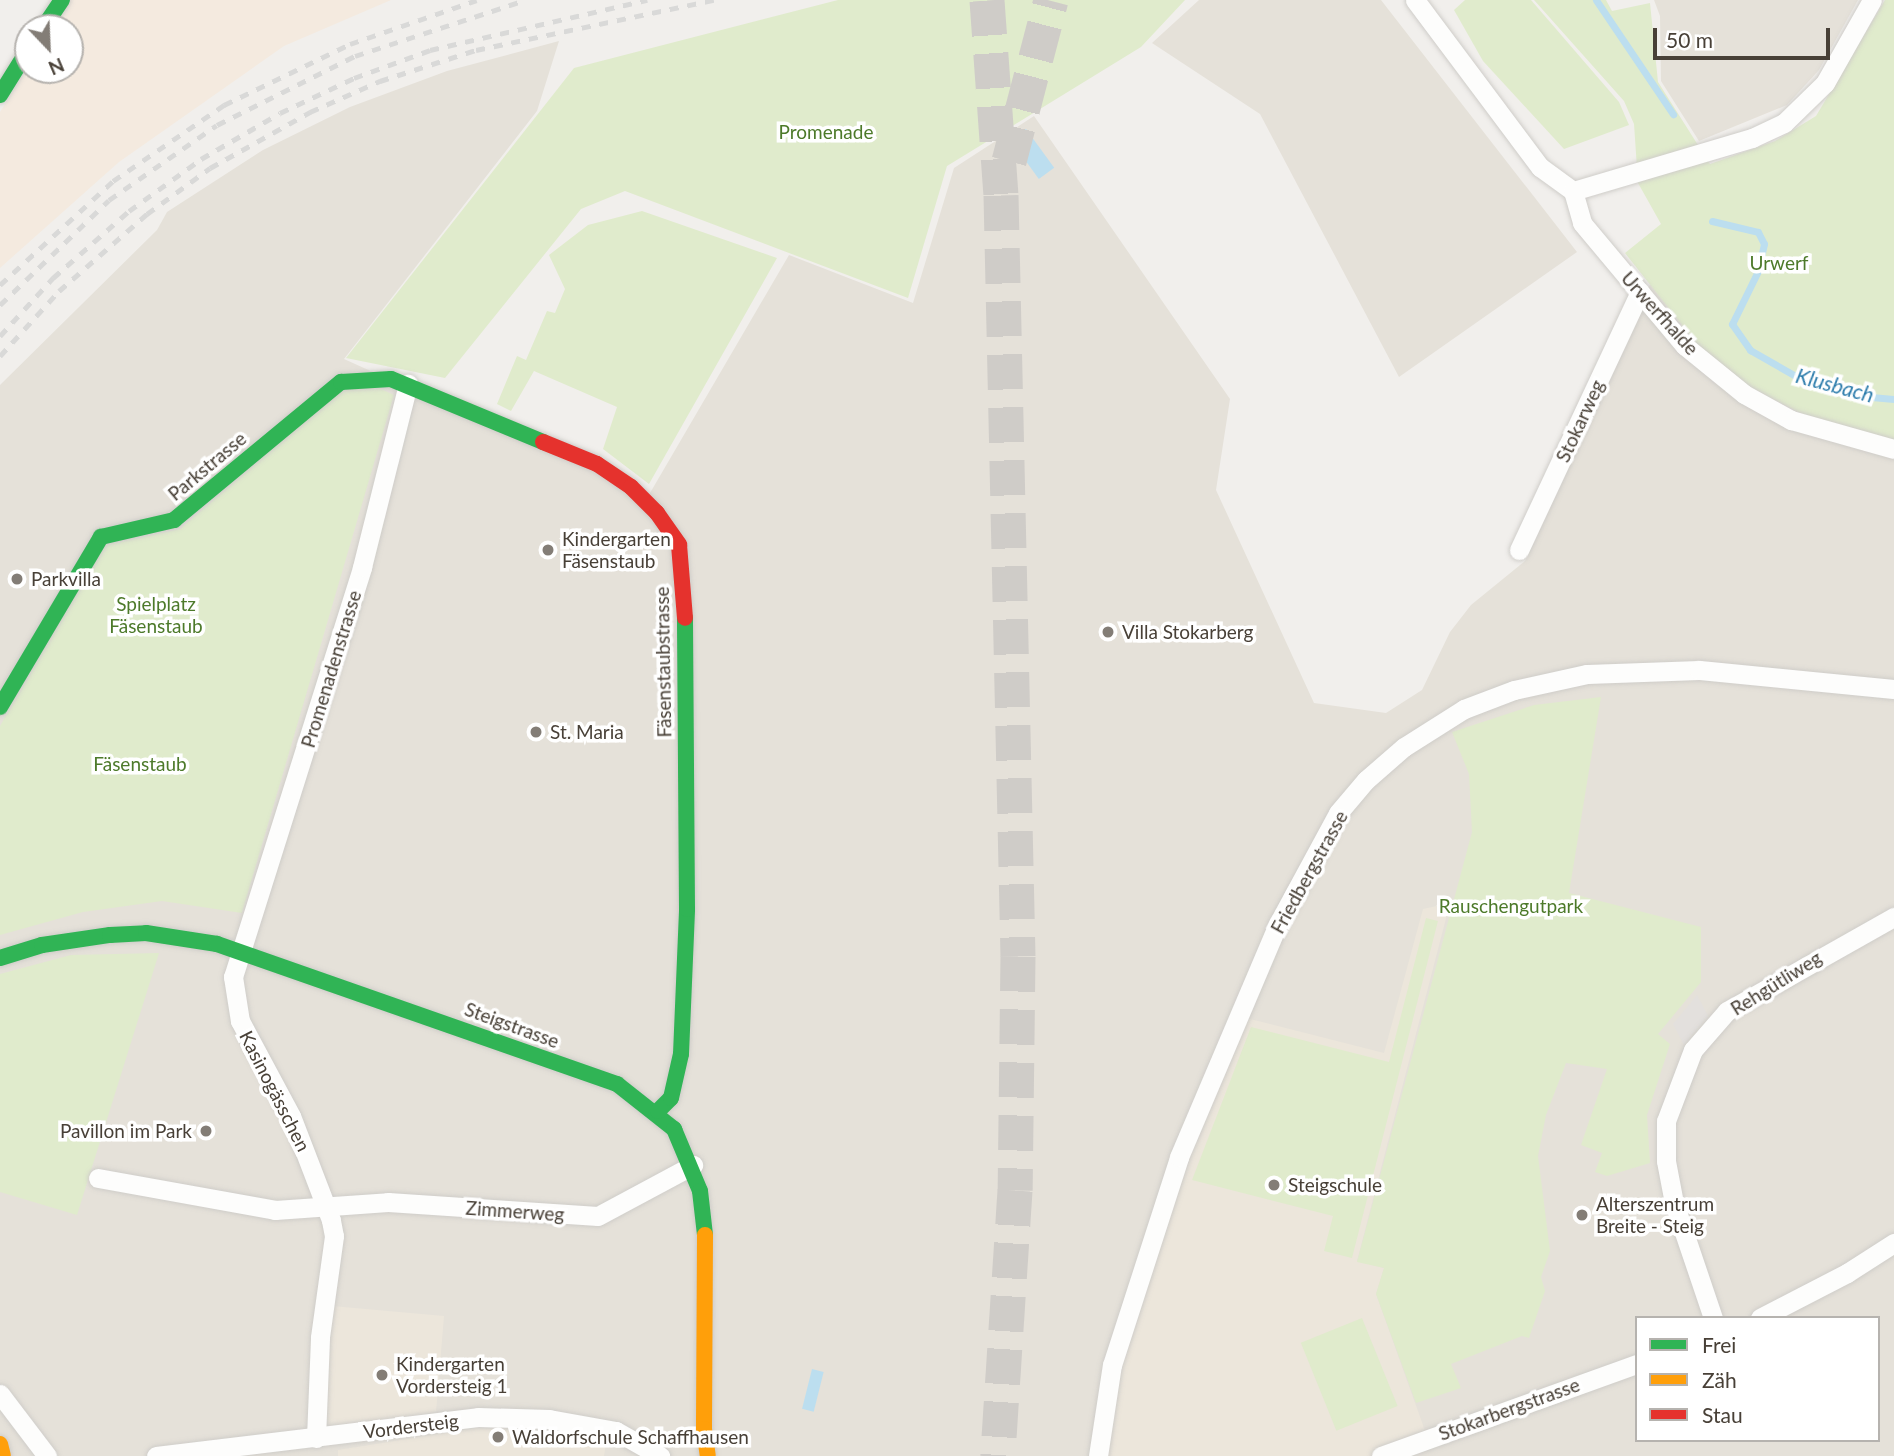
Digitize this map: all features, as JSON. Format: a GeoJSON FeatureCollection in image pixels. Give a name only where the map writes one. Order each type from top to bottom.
{"type":"FeatureCollection","features":[{"type":"Feature","properties":{"kind":"street"},"geometry":{"type":"LineString","coordinates":[[1415,0],[1539,167],[1573,191],[1752,138],[1784,122],[1825,83],[1872,0]]}},
{"type":"Feature","properties":{"kind":"street"},"geometry":{"type":"LineString","coordinates":[[0,94],[14,72]]}},
{"type":"Feature","properties":{"kind":"street","name":"Urwerfhalde"},"geometry":{"type":"LineString","coordinates":[[1573,191],[1583,223],[1685,346],[1744,394],[1791,420],[1894,449]]}},
{"type":"Feature","properties":{"kind":"street","name":"Stokarweg"},"geometry":{"type":"LineString","coordinates":[[1519,550],[1640,292]]}},
{"type":"Feature","properties":{"kind":"street","name":"Parkstrasse"},"geometry":{"type":"LineString","coordinates":[[0,707],[101,537],[174,520],[341,382],[400,382]]}},
{"type":"Feature","properties":{"kind":"street","name":"Promenadenstrasse"},"geometry":{"type":"LineString","coordinates":[[241,950],[362,566],[400,382]]}},
{"type":"Feature","properties":{"kind":"street","name":"Fäsenstaubstrasse"},"geometry":{"type":"LineString","coordinates":[[400,382],[597,464],[631,487],[657,513],[679,545],[685,612],[687,909],[681,1054],[671,1098],[658,1111]]}},
{"type":"Feature","properties":{"kind":"street","name":"Friedbergstrasse"},"geometry":{"type":"LineString","coordinates":[[1098,1456],[1112,1365],[1179,1157],[1278,924],[1338,813],[1366,780],[1404,747],[1464,709],[1514,690],[1587,674],[1699,670],[1894,689]]}},
{"type":"Feature","properties":{"kind":"street","name":"Rehgütliweg"},"geometry":{"type":"LineString","coordinates":[[1712,1316],[1674,1203],[1666,1161],[1666,1121],[1693,1050],[1727,1012],[1894,917]]}},
{"type":"Feature","properties":{"kind":"street","name":"Steigstrasse"},"geometry":{"type":"LineString","coordinates":[[0,958],[42,945],[146,933],[241,950],[617,1084],[658,1111],[674,1129],[693,1165],[705,1221],[704,1429],[708,1456]]}},
{"type":"Feature","properties":{"kind":"street","name":"Kasinogässchen"},"geometry":{"type":"LineString","coordinates":[[241,950],[233,977],[235,1007],[248,1041],[291,1116],[334,1236],[320,1337],[316,1438]]}},
{"type":"Feature","properties":{"kind":"street","name":"Zimmerweg"},"geometry":{"type":"LineString","coordinates":[[98,1178],[275,1210],[388,1202],[598,1216],[693,1165]]}},
{"type":"Feature","properties":{"kind":"street"},"geometry":{"type":"LineString","coordinates":[[1764,1316],[1847,1273],[1894,1243]]}},
{"type":"Feature","properties":{"kind":"street","name":"Stokarbergstrasse"},"geometry":{"type":"LineString","coordinates":[[1381,1456],[1635,1365]]}},
{"type":"Feature","properties":{"kind":"street"},"geometry":{"type":"LineString","coordinates":[[0,1394],[47,1456]]}},
{"type":"Feature","properties":{"kind":"street","name":"Vordersteig"},"geometry":{"type":"LineString","coordinates":[[156,1456],[220,1453],[478,1418],[549,1419],[616,1432],[660,1456]]}},
{"type":"Feature","properties":{"kind":"street"},"geometry":{"type":"LineString","coordinates":[[0,1444],[3,1456]]}},
{"type":"Feature","properties":{"kind":"shaded area"},"geometry":{"type":"Polygon","coordinates":[[[69,0],[391,0],[284,46],[119,162],[0,268],[0,112],[17,84],[84,84],[84,14],[60,14],[69,0]]]}},
{"type":"Feature","properties":{"kind":"shaded area"},"geometry":{"type":"Polygon","coordinates":[[[1199,0],[1381,0],[1577,252],[1399,377],[1260,114],[1152,43],[1199,0]]]}},
{"type":"Feature","properties":{"kind":"shaded area"},"geometry":{"type":"Polygon","coordinates":[[[1654,0],[1858,0],[1819,70],[1787,105],[1699,141],[1661,81],[1660,16],[1654,0]]]}},
{"type":"Feature","properties":{"kind":"shaded area"},"geometry":{"type":"Polygon","coordinates":[[[559,41],[537,111],[344,359],[613,480],[643,505],[789,255],[913,303],[954,168],[1034,116],[1230,399],[1216,490],[1314,703],[1386,713],[1422,690],[1450,632],[1471,605],[1525,561],[1650,284],[1696,343],[1894,441],[1894,1456],[0,1456],[0,385],[157,230],[167,212],[263,150],[350,107],[447,71],[559,41]]]}},
{"type":"Feature","properties":{"kind":"shaded area","name":"Steigschule"},"geometry":{"type":"Polygon","coordinates":[[[1450,903],[1357,1261],[1384,1268],[1376,1294],[1428,1439],[1381,1456],[1098,1456],[1112,1365],[1179,1157],[1246,1018],[1384,1053],[1423,909],[1450,903]]]}},
{"type":"Feature","properties":{"kind":"shaded area"},"geometry":{"type":"Polygon","coordinates":[[[1697,995],[1708,1016],[1684,1045],[1673,1024],[1697,995]]]}},
{"type":"Feature","properties":{"kind":"shaded area","name":"Kindergarten Vordersteig 1"},"geometry":{"type":"Polygon","coordinates":[[[332,1306],[444,1316],[436,1412],[322,1431],[332,1306]]]}},
{"type":"Feature","properties":{"kind":"shaded area","name":"Waldorfschule Schaffhausen"},"geometry":{"type":"Polygon","coordinates":[[[477,1428],[547,1432],[606,1443],[604,1456],[338,1456],[338,1450],[477,1428]]]}},
{"type":"Feature","properties":{"kind":"green space","name":"Promenade"},"geometry":{"type":"Polygon","coordinates":[[[838,0],[1185,0],[1141,47],[947,166],[908,298],[625,191],[581,209],[445,378],[346,358],[574,68],[838,0]]]}},
{"type":"Feature","properties":{"kind":"green space"},"geometry":{"type":"Polygon","coordinates":[[[1465,0],[1531,0],[1619,102],[1629,125],[1564,149],[1483,61],[1454,10],[1465,0]]]}},
{"type":"Feature","properties":{"kind":"green space","name":"Urwerf"},"geometry":{"type":"Polygon","coordinates":[[[1534,0],[1606,0],[1612,11],[1650,3],[1658,82],[1710,164],[1775,141],[1816,116],[1885,0],[1894,0],[1894,441],[1824,425],[1750,387],[1696,343],[1625,253],[1661,224],[1638,183],[1634,124],[1624,101],[1534,0]]]}},
{"type":"Feature","properties":{"kind":"green space"},"geometry":{"type":"Polygon","coordinates":[[[642,211],[777,258],[649,484],[603,449],[617,407],[534,371],[511,411],[497,404],[517,356],[526,360],[547,311],[555,313],[565,289],[549,255],[588,225],[642,211]]]}},
{"type":"Feature","properties":{"kind":"green space","name":"Fäsenstaub"},"geometry":{"type":"Polygon","coordinates":[[[370,384],[394,395],[242,913],[162,901],[83,912],[0,935],[0,726],[105,545],[180,529],[345,386],[370,384]]]}},
{"type":"Feature","properties":{"kind":"green space","name":"Rauschengutpark"},"geometry":{"type":"Polygon","coordinates":[[[1601,697],[1569,893],[1701,927],[1701,982],[1658,1034],[1670,1044],[1647,1115],[1650,1163],[1607,1176],[1595,1172],[1602,1153],[1581,1145],[1607,1069],[1566,1063],[1546,1115],[1538,1156],[1550,1251],[1541,1277],[1545,1291],[1529,1338],[1522,1336],[1451,1364],[1461,1388],[1416,1403],[1376,1294],[1384,1268],[1357,1262],[1472,832],[1469,774],[1452,732],[1534,705],[1601,697]]]}},
{"type":"Feature","properties":{"kind":"green space"},"geometry":{"type":"Polygon","coordinates":[[[1426,918],[1438,921],[1352,1258],[1324,1251],[1333,1216],[1192,1180],[1251,1027],[1389,1062],[1426,918]]]}},
{"type":"Feature","properties":{"kind":"green space"},"geometry":{"type":"Polygon","coordinates":[[[159,953],[77,1215],[0,1192],[0,974],[71,955],[159,953]]]}},
{"type":"Feature","properties":{"kind":"green space"},"geometry":{"type":"Polygon","coordinates":[[[1362,1318],[1398,1406],[1336,1431],[1301,1343],[1362,1318]]]}},
{"type":"Feature","properties":{"kind":"water"},"geometry":{"type":"Polygon","coordinates":[[[1026,129],[1054,168],[1039,179],[1011,140],[1026,129]]]}},
{"type":"Feature","properties":{"kind":"water"},"geometry":{"type":"Polygon","coordinates":[[[812,1369],[824,1372],[814,1412],[802,1409],[812,1369]]]}},
{"type":"Feature","properties":{"kind":"waterway","name":"Klusbach"},"geometry":{"type":"LineString","coordinates":[[1596,0],[1673,114]]}},
{"type":"Feature","properties":{"kind":"waterway","name":"Klusbach"},"geometry":{"type":"LineString","coordinates":[[1712,221],[1758,232],[1764,244],[1758,271],[1732,324],[1750,350],[1799,378],[1860,396],[1894,399]]}},
{"type":"Feature","properties":{"kind":"tunnel"},"geometry":{"type":"LineString","coordinates":[[987,0],[1001,195],[1018,956],[1015,1190],[998,1456]]}},
{"type":"Feature","properties":{"kind":"tunnel"},"geometry":{"type":"LineString","coordinates":[[1009,161],[1051,0]]}},
{"type":"Feature","properties":{"kind":"railway"},"geometry":{"type":"LineString","coordinates":[[0,285],[113,181],[224,105],[350,44],[477,0]]}},
{"type":"Feature","properties":{"kind":"railway"},"geometry":{"type":"LineString","coordinates":[[0,305],[109,200],[217,125],[355,56],[525,0]]}},
{"type":"Feature","properties":{"kind":"railway"},"geometry":{"type":"LineString","coordinates":[[0,336],[53,278],[129,211],[201,159],[280,113],[354,78],[430,50],[647,0]]}},
{"type":"Feature","properties":{"kind":"railway"},"geometry":{"type":"LineString","coordinates":[[0,356],[59,291],[147,214],[210,168],[310,112],[380,81],[476,50],[714,0]]}},
{"type":"Feature","properties":{"kind":"traffic: fast"},"geometry":{"type":"LineString","coordinates":[[52,14],[62,0]]}},
{"type":"Feature","properties":{"kind":"traffic: fast"},"geometry":{"type":"LineString","coordinates":[[0,95],[14,72]]}},
{"type":"Feature","properties":{"kind":"traffic: fast"},"geometry":{"type":"LineString","coordinates":[[0,707],[101,537],[174,520],[341,382],[391,379],[543,442]]}},
{"type":"Feature","properties":{"kind":"traffic: fast"},"geometry":{"type":"LineString","coordinates":[[658,1111],[671,1098],[681,1054],[687,909],[685,618]]}},
{"type":"Feature","properties":{"kind":"traffic: fast"},"geometry":{"type":"LineString","coordinates":[[0,958],[42,945],[110,935],[146,933],[217,944],[617,1084],[674,1129],[700,1191],[705,1235]]}},
{"type":"Feature","properties":{"kind":"traffic: slow"},"geometry":{"type":"LineString","coordinates":[[705,1235],[704,1429],[708,1456]]}},
{"type":"Feature","properties":{"kind":"traffic: slow"},"geometry":{"type":"LineString","coordinates":[[0,1444],[3,1456]]}},
{"type":"Feature","properties":{"kind":"traffic: jam"},"geometry":{"type":"LineString","coordinates":[[543,442],[597,464],[631,487],[657,513],[679,545],[685,618]]}},
{"type":"Feature","properties":{"kind":"place","name":"Kindergarten Fäsenstaub"},"geometry":{"type":"Point","coordinates":[548,550]}},
{"type":"Feature","properties":{"kind":"place","name":"Parkvilla"},"geometry":{"type":"Point","coordinates":[17,579]}},
{"type":"Feature","properties":{"kind":"place","name":"Villa Stokarberg"},"geometry":{"type":"Point","coordinates":[1108,632]}},
{"type":"Feature","properties":{"kind":"place","name":"St. Maria"},"geometry":{"type":"Point","coordinates":[536,732]}},
{"type":"Feature","properties":{"kind":"place","name":"Pavillon im Park"},"geometry":{"type":"Point","coordinates":[206,1131]}},
{"type":"Feature","properties":{"kind":"place","name":"Steigschule"},"geometry":{"type":"Point","coordinates":[1274,1185]}},
{"type":"Feature","properties":{"kind":"place","name":"Alterszentrum Breite - Steig"},"geometry":{"type":"Point","coordinates":[1582,1215]}},
{"type":"Feature","properties":{"kind":"place","name":"Kindergarten Vordersteig 1"},"geometry":{"type":"Point","coordinates":[382,1375]}},
{"type":"Feature","properties":{"kind":"place","name":"Waldorfschule Schaffhausen"},"geometry":{"type":"Point","coordinates":[498,1437]}},
{"type":"Feature","properties":{"kind":"park label","name":"Spielplatz Fäsenstaub"},"geometry":{"type":"Point","coordinates":[156,615]}}]}
